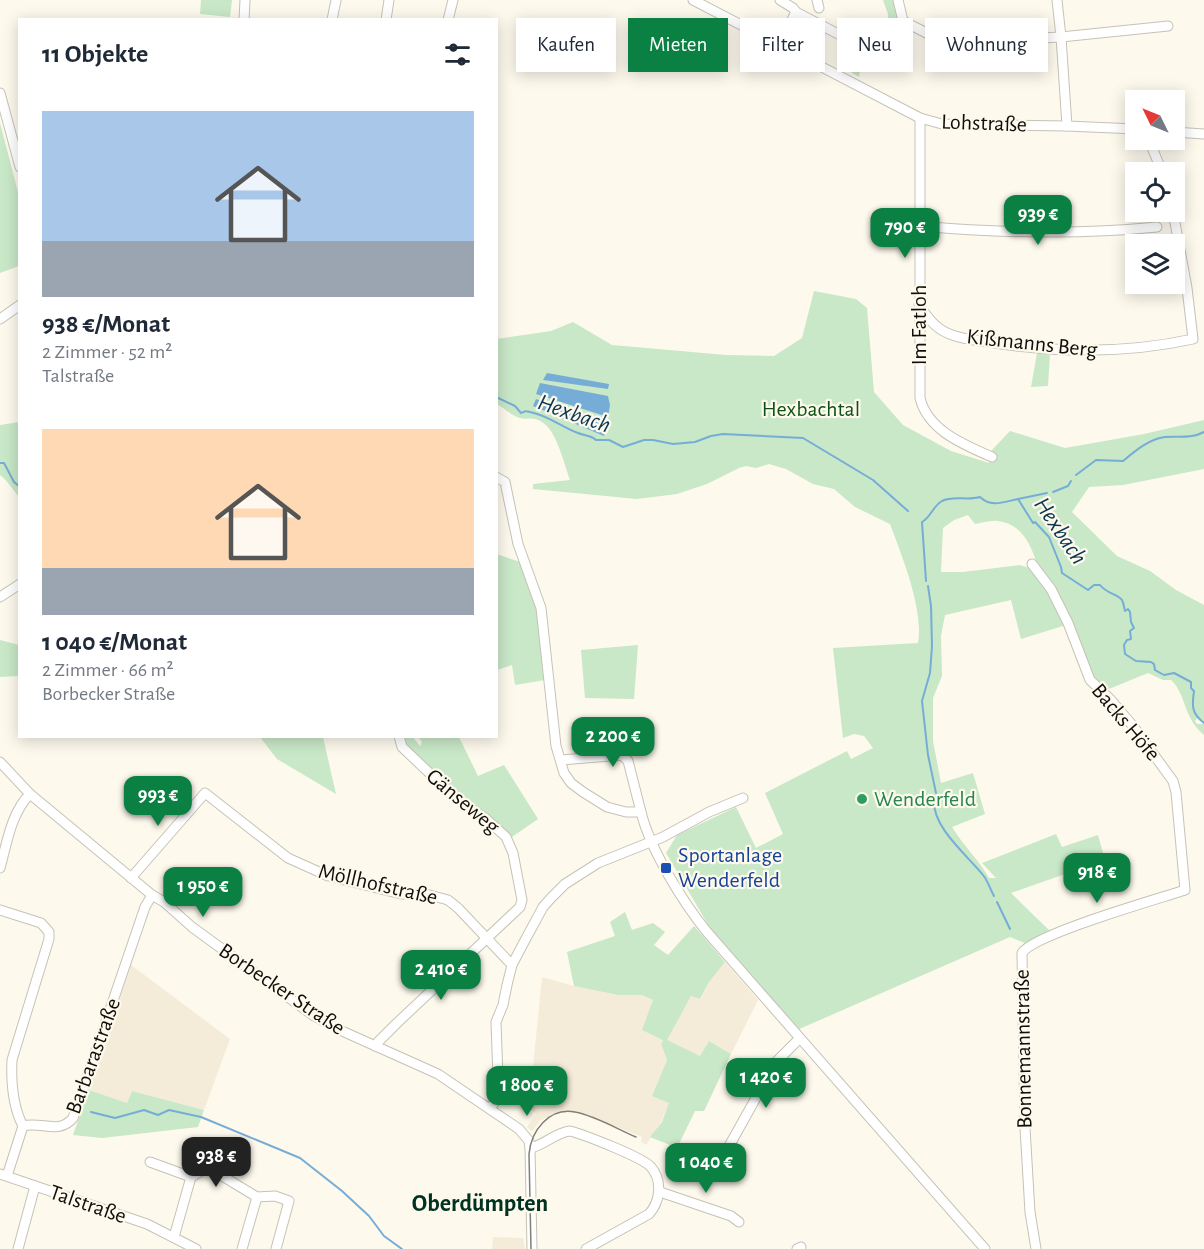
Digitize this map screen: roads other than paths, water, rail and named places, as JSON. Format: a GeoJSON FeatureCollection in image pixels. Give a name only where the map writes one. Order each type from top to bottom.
{"type":"FeatureCollection","features":[{"type":"Feature","properties":{"kind":"street"},"geometry":{"type":"LineString","coordinates":[[244,18],[246,0]]}},
{"type":"Feature","properties":{"kind":"street"},"geometry":{"type":"LineString","coordinates":[[332,18],[336,0]]}},
{"type":"Feature","properties":{"kind":"street"},"geometry":{"type":"LineString","coordinates":[[386,18],[389,0]]}},
{"type":"Feature","properties":{"kind":"street"},"geometry":{"type":"LineString","coordinates":[[448,18],[453,0]]}},
{"type":"Feature","properties":{"kind":"street","name":"Lohstraße"},"geometry":{"type":"LineString","coordinates":[[693,0],[740,25]]}},
{"type":"Feature","properties":{"kind":"street"},"geometry":{"type":"LineString","coordinates":[[780,0],[796,12],[837,33]]}},
{"type":"Feature","properties":{"kind":"street"},"geometry":{"type":"LineString","coordinates":[[898,0],[903,21],[946,43],[1062,37],[1168,26]]}},
{"type":"Feature","properties":{"kind":"street"},"geometry":{"type":"LineString","coordinates":[[1057,0],[1062,37],[1066,126]]}},
{"type":"Feature","properties":{"kind":"street"},"geometry":{"type":"LineString","coordinates":[[793,18],[796,12]]}},
{"type":"Feature","properties":{"kind":"street","name":"Lohstraße"},"geometry":{"type":"LineString","coordinates":[[825,69],[920,118],[942,124],[1125,129]]}},
{"type":"Feature","properties":{"kind":"street"},"geometry":{"type":"LineString","coordinates":[[0,93],[18,160]]}},
{"type":"Feature","properties":{"kind":"street","name":"Im Fatloh"},"geometry":{"type":"LineString","coordinates":[[920,118],[919,393],[924,408],[950,437],[992,457]]}},
{"type":"Feature","properties":{"kind":"street"},"geometry":{"type":"LineString","coordinates":[[1185,133],[1204,134]]}},
{"type":"Feature","properties":{"kind":"street","name":"Kißmanns Berg"},"geometry":{"type":"LineString","coordinates":[[919,305],[933,323],[947,333],[1006,345],[1052,350],[1102,351],[1162,346],[1192,339],[1187,288],[1175,222]]}},
{"type":"Feature","properties":{"kind":"street"},"geometry":{"type":"LineString","coordinates":[[919,226],[1066,234],[1157,227]]}},
{"type":"Feature","properties":{"kind":"street"},"geometry":{"type":"LineString","coordinates":[[0,319],[18,306]]}},
{"type":"Feature","properties":{"kind":"street"},"geometry":{"type":"LineString","coordinates":[[498,478],[505,482],[518,544],[541,608],[556,746],[564,773],[582,792],[607,807],[626,812],[641,812]]}},
{"type":"Feature","properties":{"kind":"street","name":"Backs Höfe"},"geometry":{"type":"LineString","coordinates":[[1032,564],[1051,590],[1068,623],[1090,680],[1133,726],[1173,781],[1185,890]]}},
{"type":"Feature","properties":{"kind":"street"},"geometry":{"type":"LineString","coordinates":[[0,597],[18,585]]}},
{"type":"Feature","properties":{"kind":"street","name":"Gänseweg"},"geometry":{"type":"LineString","coordinates":[[400,738],[402,747],[456,799],[485,818],[507,837],[513,853],[522,900],[520,907],[488,940]]}},
{"type":"Feature","properties":{"kind":"street"},"geometry":{"type":"LineString","coordinates":[[561,760],[622,755],[628,761],[651,842],[700,924],[985,1249]]}},
{"type":"Feature","properties":{"kind":"street","name":"Borbecker Straße"},"geometry":{"type":"LineString","coordinates":[[0,762],[30,794],[200,933],[314,1016],[438,1074],[491,1108],[523,1132],[529,1141],[530,1148]]}},
{"type":"Feature","properties":{"kind":"street","name":"Möllhofstraße"},"geometry":{"type":"LineString","coordinates":[[131,878],[205,793],[288,858],[328,876],[401,894],[426,894],[448,900],[512,965]]}},
{"type":"Feature","properties":{"kind":"street"},"geometry":{"type":"LineString","coordinates":[[0,868],[16,813],[30,794]]}},
{"type":"Feature","properties":{"kind":"street"},"geometry":{"type":"LineString","coordinates":[[491,1108],[496,1099],[498,1078],[496,1022],[503,1005],[512,965],[543,907],[565,884],[598,863],[636,846],[651,842],[709,812],[743,798]]}},
{"type":"Feature","properties":{"kind":"street","name":"Bonnemannstraße"},"geometry":{"type":"LineString","coordinates":[[1036,1249],[1030,1212],[1025,1128],[1022,953],[1031,944],[1067,929],[1185,890]]}},
{"type":"Feature","properties":{"kind":"street","name":"Barbarastraße"},"geometry":{"type":"LineString","coordinates":[[23,1126],[32,1124],[58,1128],[64,1127],[73,1118],[145,907],[152,895]]}},
{"type":"Feature","properties":{"kind":"street"},"geometry":{"type":"LineString","coordinates":[[0,910],[41,923],[49,932],[49,939],[12,1060],[18,1115],[23,1126],[3,1175]]}},
{"type":"Feature","properties":{"kind":"street"},"geometry":{"type":"LineString","coordinates":[[375,1046],[488,940]]}},
{"type":"Feature","properties":{"kind":"street"},"geometry":{"type":"LineString","coordinates":[[716,1163],[728,1148],[776,1062],[799,1039]]}},
{"type":"Feature","properties":{"kind":"street"},"geometry":{"type":"LineString","coordinates":[[532,1249],[530,1148],[541,1146],[561,1132],[574,1132],[645,1162],[654,1172],[660,1192],[654,1208],[642,1220],[586,1249]]}},
{"type":"Feature","properties":{"kind":"street"},"geometry":{"type":"LineString","coordinates":[[150,1162],[191,1177]]}},
{"type":"Feature","properties":{"kind":"street"},"geometry":{"type":"LineString","coordinates":[[174,1237],[191,1177],[203,1170],[214,1171],[257,1197],[275,1196],[289,1201],[276,1249]]}},
{"type":"Feature","properties":{"kind":"street","name":"Talstraße"},"geometry":{"type":"LineString","coordinates":[[3,1175],[147,1224],[196,1249]]}},
{"type":"Feature","properties":{"kind":"street"},"geometry":{"type":"LineString","coordinates":[[18,1249],[35,1186]]}},
{"type":"Feature","properties":{"kind":"street"},"geometry":{"type":"LineString","coordinates":[[660,1192],[731,1216],[739,1222]]}},
{"type":"Feature","properties":{"kind":"street"},"geometry":{"type":"LineString","coordinates":[[242,1249],[257,1197]]}},
{"type":"Feature","properties":{"kind":"water"},"geometry":{"type":"Polygon","coordinates":[[[547,373],[609,384],[608,389],[543,380],[547,373]]]}},
{"type":"Feature","properties":{"kind":"water"},"geometry":{"type":"Polygon","coordinates":[[[540,383],[608,396],[610,405],[608,417],[536,394],[540,383]]]}},
{"type":"Feature","properties":{"kind":"water"},"geometry":{"type":"Polygon","coordinates":[[[536,399],[607,423],[604,436],[533,406],[536,399]]]}},
{"type":"Feature","properties":{"kind":"waterway","name":"Hexbach"},"geometry":{"type":"LineString","coordinates":[[498,398],[515,406],[521,413],[526,411],[536,414],[596,440],[609,440],[623,447],[644,440],[673,444],[695,442],[723,434],[803,438],[873,480],[908,511]]}},
{"type":"Feature","properties":{"kind":"waterway"},"geometry":{"type":"LineString","coordinates":[[1076,475],[1096,460],[1123,461],[1153,440],[1204,432]]}},
{"type":"Feature","properties":{"kind":"waterway","name":"Hexbach"},"geometry":{"type":"LineString","coordinates":[[0,463],[4,463],[18,485]]}},
{"type":"Feature","properties":{"kind":"waterway"},"geometry":{"type":"LineString","coordinates":[[1053,492],[1068,486],[1071,481]]}},
{"type":"Feature","properties":{"kind":"waterway"},"geometry":{"type":"LineString","coordinates":[[1018,499],[1047,493]]}},
{"type":"Feature","properties":{"kind":"waterway","name":"Hexbach"},"geometry":{"type":"LineString","coordinates":[[926,581],[922,522],[939,503],[956,498],[980,497],[993,503],[1018,499],[1033,523],[1035,522],[1049,537],[1062,573],[1088,590],[1094,585],[1100,585],[1122,600],[1125,611],[1128,609],[1130,612],[1134,628],[1130,631],[1131,639],[1127,640],[1124,645],[1125,654],[1136,661],[1151,662],[1155,670],[1164,675],[1174,673],[1191,682],[1191,688],[1194,691],[1193,708],[1204,723]]}},
{"type":"Feature","properties":{"kind":"waterway","name":"Hexbach"},"geometry":{"type":"LineString","coordinates":[[928,586],[932,646],[930,673],[922,701],[928,755],[936,793]]}},
{"type":"Feature","properties":{"kind":"waterway","name":"Hexbach"},"geometry":{"type":"LineString","coordinates":[[934,801],[935,811],[945,831],[983,875],[994,896]]}},
{"type":"Feature","properties":{"kind":"waterway","name":"Hexbach"},"geometry":{"type":"LineString","coordinates":[[997,902],[1010,929]]}},
{"type":"Feature","properties":{"kind":"waterway"},"geometry":{"type":"LineString","coordinates":[[91,1112],[115,1118],[144,1110],[158,1115],[169,1110],[201,1117],[300,1158],[342,1191],[369,1216],[384,1236],[402,1249]]}},
{"type":"Feature","properties":{"kind":"tram line"},"geometry":{"type":"LineString","coordinates":[[531,1249],[529,1154],[533,1137],[543,1122],[557,1113],[575,1112],[636,1137]]}},
{"type":"Feature","properties":{"kind":"place","name":"Wenderfeld"},"geometry":{"type":"Point","coordinates":[862,799]}},
{"type":"Feature","properties":{"kind":"place","name":"Sportanlage Wenderfeld"},"geometry":{"type":"Point","coordinates":[666,868]}},
{"type":"Feature","properties":{"kind":"district","name":"Oberdümpten"},"geometry":{"type":"Point","coordinates":[480,1204]}},
{"type":"Feature","properties":{"kind":"park label","name":"Hexbachtal"},"geometry":{"type":"Point","coordinates":[811,409]}}]}
